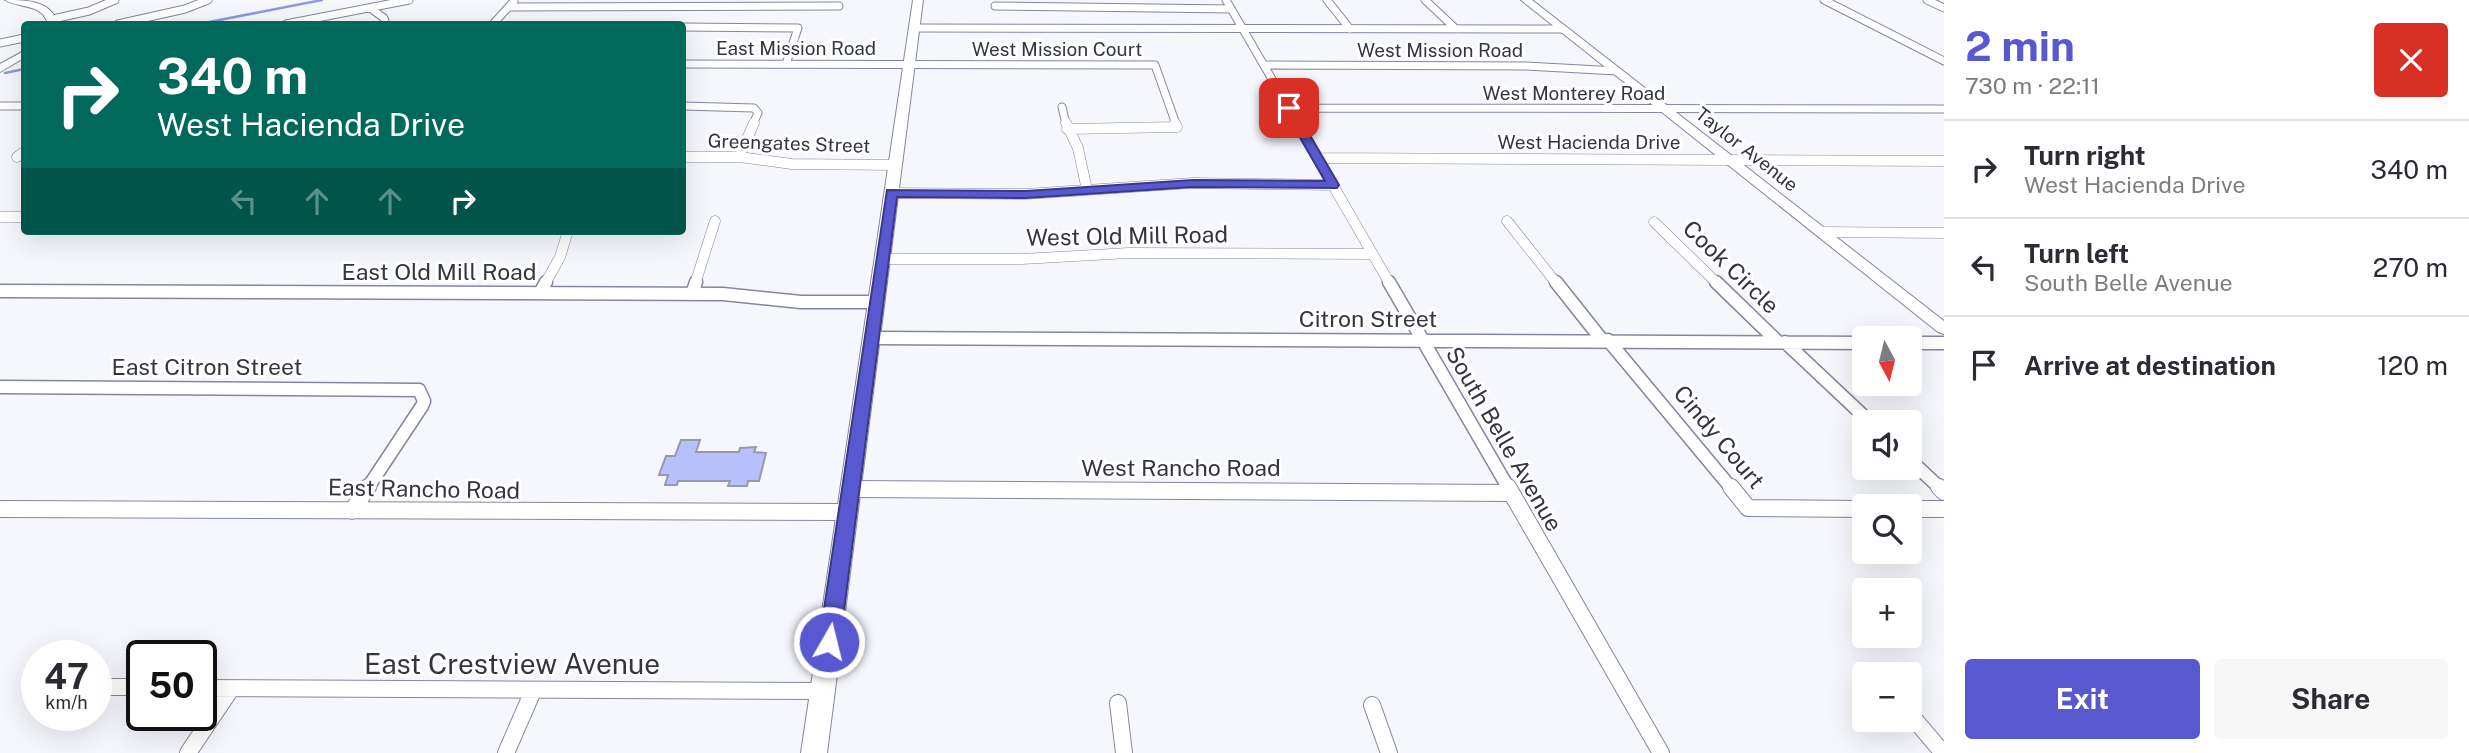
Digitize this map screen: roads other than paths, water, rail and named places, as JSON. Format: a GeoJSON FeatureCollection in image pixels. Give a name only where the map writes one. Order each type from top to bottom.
{"type":"FeatureCollection","features":[{"type":"Feature","properties":{"kind":"main road"},"geometry":{"type":"LineString","coordinates":[[10,0],[42,8],[52,21]]}},
{"type":"Feature","properties":{"kind":"main road"},"geometry":{"type":"LineString","coordinates":[[814,753],[918,0]]}},
{"type":"Feature","properties":{"kind":"main road","name":"Taylor Avenue"},"geometry":{"type":"LineString","coordinates":[[1526,0],[1944,329]]}},
{"type":"Feature","properties":{"kind":"main road"},"geometry":{"type":"LineString","coordinates":[[0,69],[21,56]]}},
{"type":"Feature","properties":{"kind":"street"},"geometry":{"type":"LineString","coordinates":[[56,21],[115,0]]}},
{"type":"Feature","properties":{"kind":"street"},"geometry":{"type":"LineString","coordinates":[[131,21],[185,9],[208,0]]}},
{"type":"Feature","properties":{"kind":"street"},"geometry":{"type":"LineString","coordinates":[[302,21],[410,0]]}},
{"type":"Feature","properties":{"kind":"street"},"geometry":{"type":"LineString","coordinates":[[496,21],[515,0]]}},
{"type":"Feature","properties":{"kind":"street"},"geometry":{"type":"LineString","coordinates":[[614,8],[620,0]]}},
{"type":"Feature","properties":{"kind":"street"},"geometry":{"type":"LineString","coordinates":[[718,8],[722,0]]}},
{"type":"Feature","properties":{"kind":"street"},"geometry":{"type":"LineString","coordinates":[[1124,0],[1127,9]]}},
{"type":"Feature","properties":{"kind":"street"},"geometry":{"type":"LineString","coordinates":[[1326,0],[1350,29]]}},
{"type":"Feature","properties":{"kind":"street"},"geometry":{"type":"LineString","coordinates":[[1425,0],[1456,29]]}},
{"type":"Feature","properties":{"kind":"street"},"geometry":{"type":"LineString","coordinates":[[1824,0],[1944,61]]}},
{"type":"Feature","properties":{"kind":"street"},"geometry":{"type":"LineString","coordinates":[[1927,0],[1944,8]]}},
{"type":"Feature","properties":{"kind":"street"},"geometry":{"type":"LineString","coordinates":[[995,6],[1127,9],[1229,4]]}},
{"type":"Feature","properties":{"kind":"street","name":"South Belle Avenue"},"geometry":{"type":"LineString","coordinates":[[1229,4],[1661,753]]}},
{"type":"Feature","properties":{"kind":"street"},"geometry":{"type":"LineString","coordinates":[[509,7],[839,6]]}},
{"type":"Feature","properties":{"kind":"street"},"geometry":{"type":"LineString","coordinates":[[370,8],[386,21]]}},
{"type":"Feature","properties":{"kind":"street"},"geometry":{"type":"LineString","coordinates":[[686,27],[798,28],[786,64]]}},
{"type":"Feature","properties":{"kind":"street"},"geometry":{"type":"LineString","coordinates":[[914,28],[1563,29]]}},
{"type":"Feature","properties":{"kind":"street"},"geometry":{"type":"LineString","coordinates":[[0,43],[21,39]]}},
{"type":"Feature","properties":{"kind":"street","name":"East Mission Road"},"geometry":{"type":"LineString","coordinates":[[686,64],[909,65]]}},
{"type":"Feature","properties":{"kind":"street","name":"West Mission Court"},"geometry":{"type":"LineString","coordinates":[[909,65],[1155,65],[1177,127],[1067,129]]}},
{"type":"Feature","properties":{"kind":"street","name":"West Mission Road"},"geometry":{"type":"LineString","coordinates":[[1264,65],[1526,66],[1617,71]]}},
{"type":"Feature","properties":{"kind":"street"},"geometry":{"type":"LineString","coordinates":[[0,106],[21,106]]}},
{"type":"Feature","properties":{"kind":"street"},"geometry":{"type":"LineString","coordinates":[[686,106],[754,108],[758,113],[739,157]]}},
{"type":"Feature","properties":{"kind":"street"},"geometry":{"type":"LineString","coordinates":[[1062,107],[1067,129],[1078,148],[1087,190]]}},
{"type":"Feature","properties":{"kind":"street","name":"West Monterey Road"},"geometry":{"type":"LineString","coordinates":[[1289,108],[1944,109]]}},
{"type":"Feature","properties":{"kind":"street","name":"Greengates Street"},"geometry":{"type":"LineString","coordinates":[[686,157],[739,157],[792,164],[895,165]]}},
{"type":"Feature","properties":{"kind":"street","name":"West Hacienda Drive"},"geometry":{"type":"LineString","coordinates":[[1318,158],[1944,161]]}},
{"type":"Feature","properties":{"kind":"street"},"geometry":{"type":"LineString","coordinates":[[891,193],[1026,194],[1142,184],[1333,185]]}},
{"type":"Feature","properties":{"kind":"street"},"geometry":{"type":"LineString","coordinates":[[0,217],[21,217]]}},
{"type":"Feature","properties":{"kind":"street"},"geometry":{"type":"LineString","coordinates":[[692,294],[715,221]]}},
{"type":"Feature","properties":{"kind":"street","name":"Cindy Court"},"geometry":{"type":"LineString","coordinates":[[1507,221],[1748,508],[1852,509]]}},
{"type":"Feature","properties":{"kind":"street","name":"Cook Circle"},"geometry":{"type":"LineString","coordinates":[[1654,222],[1857,410]]}},
{"type":"Feature","properties":{"kind":"street"},"geometry":{"type":"LineString","coordinates":[[1821,232],[1944,233]]}},
{"type":"Feature","properties":{"kind":"street"},"geometry":{"type":"LineString","coordinates":[[540,293],[560,257],[567,235]]}},
{"type":"Feature","properties":{"kind":"street","name":"West Old Mill Road"},"geometry":{"type":"LineString","coordinates":[[882,259],[1032,259],[1129,253],[1373,254]]}},
{"type":"Feature","properties":{"kind":"street","name":"East Old Mill Road"},"geometry":{"type":"LineString","coordinates":[[0,291],[723,294],[801,302],[877,302]]}},
{"type":"Feature","properties":{"kind":"street","name":"Citron Street"},"geometry":{"type":"LineString","coordinates":[[872,338],[1852,343]]}},
{"type":"Feature","properties":{"kind":"street"},"geometry":{"type":"LineString","coordinates":[[1922,343],[1944,343]]}},
{"type":"Feature","properties":{"kind":"street","name":"East Citron Street"},"geometry":{"type":"LineString","coordinates":[[0,387],[414,389],[422,394],[422,406],[352,511]]}},
{"type":"Feature","properties":{"kind":"street"},"geometry":{"type":"LineString","coordinates":[[1922,471],[1944,492]]}},
{"type":"Feature","properties":{"kind":"street","name":"West Rancho Road"},"geometry":{"type":"LineString","coordinates":[[850,489],[1511,493]]}},
{"type":"Feature","properties":{"kind":"street","name":"East Rancho Road"},"geometry":{"type":"LineString","coordinates":[[0,509],[847,512]]}},
{"type":"Feature","properties":{"kind":"street"},"geometry":{"type":"LineString","coordinates":[[1922,509],[1944,509]]}},
{"type":"Feature","properties":{"kind":"street","name":"East Crestview Avenue"},"geometry":{"type":"LineString","coordinates":[[217,689],[822,691]]}},
{"type":"Feature","properties":{"kind":"street"},"geometry":{"type":"LineString","coordinates":[[188,753],[231,689]]}},
{"type":"Feature","properties":{"kind":"street"},"geometry":{"type":"LineString","coordinates":[[506,753],[533,691]]}},
{"type":"Feature","properties":{"kind":"street"},"geometry":{"type":"LineString","coordinates":[[1118,704],[1124,753]]}},
{"type":"Feature","properties":{"kind":"street"},"geometry":{"type":"LineString","coordinates":[[1372,705],[1389,753]]}},
{"type":"Feature","properties":{"kind":"street"},"geometry":{"type":"LineString","coordinates":[[1922,728],[1943,753]]}},
{"type":"Feature","properties":{"kind":"waterway"},"geometry":{"type":"LineString","coordinates":[[214,21],[322,0]]}},
{"type":"Feature","properties":{"kind":"waterway"},"geometry":{"type":"LineString","coordinates":[[5,73],[21,70]]}}]}
